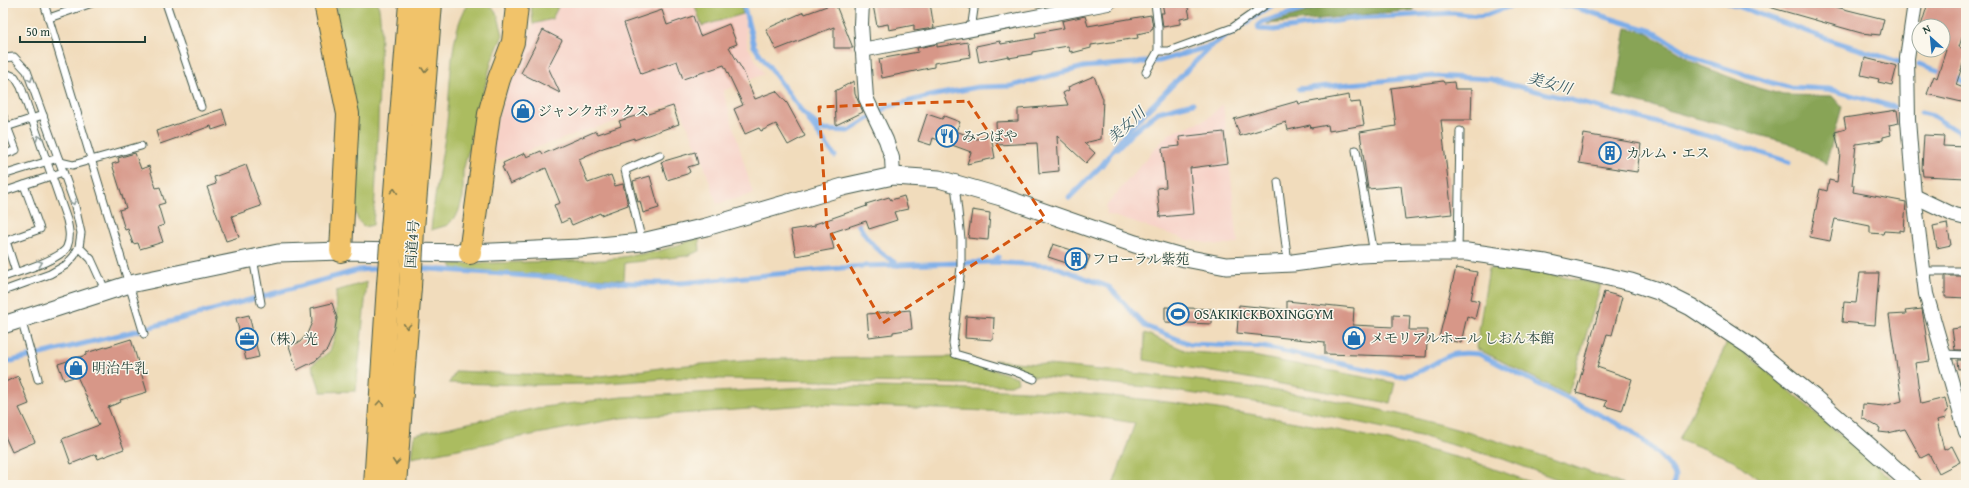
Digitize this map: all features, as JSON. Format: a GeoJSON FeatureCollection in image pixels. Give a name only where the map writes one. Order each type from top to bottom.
{"type":"FeatureCollection","features":[{"type":"Feature","properties":{"kind":"highway"},"geometry":{"type":"LineString","coordinates":[[325,3],[348,114],[341,251]]}},
{"type":"Feature","properties":{"kind":"highway"},"geometry":{"type":"LineString","coordinates":[[396,3],[393,90],[399,128]]}},
{"type":"Feature","properties":{"kind":"highway","name":"国道4号"},"geometry":{"type":"LineString","coordinates":[[394,485],[388,440],[388,285],[399,128],[410,3]]}},
{"type":"Feature","properties":{"kind":"highway","name":"国道4号"},"geometry":{"type":"LineString","coordinates":[[375,485],[388,440],[410,287],[413,229],[432,3]]}},
{"type":"Feature","properties":{"kind":"highway"},"geometry":{"type":"LineString","coordinates":[[428,37],[445,3]]}},
{"type":"Feature","properties":{"kind":"highway"},"geometry":{"type":"LineString","coordinates":[[503,3],[507,12],[513,42]]}},
{"type":"Feature","properties":{"kind":"highway"},"geometry":{"type":"LineString","coordinates":[[470,253],[489,114],[499,78],[513,42],[517,6],[515,3]]}},
{"type":"Feature","properties":{"kind":"street"},"geometry":{"type":"LineString","coordinates":[[862,3],[862,50],[866,98],[878,122],[892,158],[893,176]]}},
{"type":"Feature","properties":{"kind":"street"},"geometry":{"type":"LineString","coordinates":[[862,50],[1108,3]]}},
{"type":"Feature","properties":{"kind":"street"},"geometry":{"type":"LineString","coordinates":[[1915,3],[1907,58],[1908,120],[1914,196],[1926,294],[1944,354],[1960,417],[1966,432]]}},
{"type":"Feature","properties":{"kind":"street"},"geometry":{"type":"LineString","coordinates":[[3,325],[130,284],[278,253],[341,251],[470,253],[579,248],[642,242],[706,227],[843,187],[893,176],[939,179],[1001,197],[1135,244],[1185,258],[1226,266],[1288,263],[1374,254],[1458,252],[1546,263],[1631,282],[1661,292],[1691,307],[1750,346],[1813,397],[1913,485]]}},
{"type":"Feature","properties":{"kind":"street"},"geometry":{"type":"LineString","coordinates":[[1914,196],[1954,215],[1966,218]]}},
{"type":"Feature","properties":{"kind":"lane"},"geometry":{"type":"LineString","coordinates":[[44,3],[144,334]]}},
{"type":"Feature","properties":{"kind":"lane"},"geometry":{"type":"LineString","coordinates":[[49,18],[92,3]]}},
{"type":"Feature","properties":{"kind":"lane"},"geometry":{"type":"LineString","coordinates":[[166,3],[200,107]]}},
{"type":"Feature","properties":{"kind":"lane"},"geometry":{"type":"LineString","coordinates":[[971,3],[974,9],[971,30]]}},
{"type":"Feature","properties":{"kind":"lane"},"geometry":{"type":"LineString","coordinates":[[1146,72],[1156,54],[1158,27],[1154,3]]}},
{"type":"Feature","properties":{"kind":"lane"},"geometry":{"type":"LineString","coordinates":[[1156,54],[1169,51],[1232,28],[1268,3]]}},
{"type":"Feature","properties":{"kind":"lane"},"geometry":{"type":"LineString","coordinates":[[3,58],[14,57],[27,71],[74,202],[82,233],[79,247],[74,256],[66,265],[50,274],[3,291]]}},
{"type":"Feature","properties":{"kind":"lane"},"geometry":{"type":"LineString","coordinates":[[3,72],[15,77],[21,87],[68,220],[70,236],[66,249],[52,259],[3,277]]}},
{"type":"Feature","properties":{"kind":"lane"},"geometry":{"type":"LineString","coordinates":[[5,127],[42,115]]}},
{"type":"Feature","properties":{"kind":"lane"},"geometry":{"type":"LineString","coordinates":[[3,116],[5,127],[16,150],[3,155]]}},
{"type":"Feature","properties":{"kind":"lane"},"geometry":{"type":"LineString","coordinates":[[1458,252],[1460,131]]}},
{"type":"Feature","properties":{"kind":"lane"},"geometry":{"type":"LineString","coordinates":[[3,176],[47,162],[59,160],[73,165],[141,146]]}},
{"type":"Feature","properties":{"kind":"lane"},"geometry":{"type":"LineString","coordinates":[[1356,150],[1374,254]]}},
{"type":"Feature","properties":{"kind":"lane"},"geometry":{"type":"LineString","coordinates":[[642,242],[625,170],[660,155]]}},
{"type":"Feature","properties":{"kind":"lane"},"geometry":{"type":"LineString","coordinates":[[3,192],[63,172]]}},
{"type":"Feature","properties":{"kind":"lane"},"geometry":{"type":"LineString","coordinates":[[1278,182],[1288,263]]}},
{"type":"Feature","properties":{"kind":"lane"},"geometry":{"type":"LineString","coordinates":[[955,184],[961,239],[961,266],[953,343],[955,354],[1013,371],[1034,380]]}},
{"type":"Feature","properties":{"kind":"lane"},"geometry":{"type":"LineString","coordinates":[[16,272],[6,241],[40,229],[24,185]]}},
{"type":"Feature","properties":{"kind":"lane"},"geometry":{"type":"LineString","coordinates":[[79,247],[91,259],[106,292]]}},
{"type":"Feature","properties":{"kind":"lane"},"geometry":{"type":"LineString","coordinates":[[252,258],[262,304]]}},
{"type":"Feature","properties":{"kind":"lane"},"geometry":{"type":"LineString","coordinates":[[1923,271],[1966,270]]}},
{"type":"Feature","properties":{"kind":"lane"},"geometry":{"type":"LineString","coordinates":[[21,319],[38,379]]}},
{"type":"Feature","properties":{"kind":"lane"},"geometry":{"type":"LineString","coordinates":[[1944,354],[1966,355]]}},
{"type":"Feature","properties":{"kind":"highlighted area"},"geometry":{"type":"Polygon","coordinates":[[[968,101],[1045,218],[883,323],[827,226],[819,107],[968,101]]]}},
{"type":"Feature","properties":{"kind":"shaded area"},"geometry":{"type":"Polygon","coordinates":[[[570,3],[694,3],[702,26],[743,14],[748,47],[764,74],[723,91],[753,194],[717,204],[703,162],[678,103],[591,129],[492,163],[494,132],[502,104],[533,24],[552,19],[558,7],[570,3]]]}},
{"type":"Feature","properties":{"kind":"shaded area"},"geometry":{"type":"Polygon","coordinates":[[[1223,104],[1238,243],[1220,245],[1188,240],[1107,214],[1106,206],[1169,134],[1207,119],[1223,104]]]}},
{"type":"Feature","properties":{"kind":"green space"},"geometry":{"type":"Polygon","coordinates":[[[339,3],[378,3],[380,12],[381,41],[373,225],[364,227],[358,220],[354,209],[336,12],[339,3]]]}},
{"type":"Feature","properties":{"kind":"green space"},"geometry":{"type":"Polygon","coordinates":[[[470,3],[489,3],[498,16],[503,35],[492,60],[463,171],[463,197],[458,213],[448,225],[431,230],[448,116],[454,45],[463,14],[470,3]]]}},
{"type":"Feature","properties":{"kind":"green space"},"geometry":{"type":"Polygon","coordinates":[[[531,3],[546,3],[547,5],[558,7],[552,19],[533,24],[531,3]]]}},
{"type":"Feature","properties":{"kind":"green space"},"geometry":{"type":"Polygon","coordinates":[[[694,3],[740,3],[743,14],[702,26],[694,3]]]}},
{"type":"Feature","properties":{"kind":"green space"},"geometry":{"type":"Polygon","coordinates":[[[1335,3],[1411,3],[1414,10],[1267,24],[1335,3]]]}},
{"type":"Feature","properties":{"kind":"green space"},"geometry":{"type":"Polygon","coordinates":[[[1626,28],[1646,32],[1701,66],[1758,88],[1783,95],[1832,96],[1842,107],[1826,164],[1789,143],[1614,96],[1626,28]]]}},
{"type":"Feature","properties":{"kind":"green space"},"geometry":{"type":"Polygon","coordinates":[[[699,238],[700,251],[686,256],[625,263],[624,280],[454,269],[451,264],[604,260],[659,251],[699,238]]]}},
{"type":"Feature","properties":{"kind":"green space"},"geometry":{"type":"Polygon","coordinates":[[[1489,268],[1549,274],[1601,285],[1568,395],[1476,348],[1489,268]]]}},
{"type":"Feature","properties":{"kind":"green space"},"geometry":{"type":"Polygon","coordinates":[[[367,282],[356,391],[321,392],[312,365],[330,351],[337,329],[336,291],[367,282]]]}},
{"type":"Feature","properties":{"kind":"green space"},"geometry":{"type":"Polygon","coordinates":[[[1145,333],[1189,352],[1253,356],[1395,383],[1390,403],[1144,360],[1145,333]]]}},
{"type":"Feature","properties":{"kind":"green space"},"geometry":{"type":"Polygon","coordinates":[[[1728,341],[1761,366],[1899,485],[1766,485],[1733,460],[1679,439],[1728,341]]]}},
{"type":"Feature","properties":{"kind":"green space"},"geometry":{"type":"Polygon","coordinates":[[[952,357],[1017,377],[1018,382],[1011,385],[679,378],[592,384],[531,385],[449,383],[456,371],[593,377],[675,366],[772,359],[952,357]]]}},
{"type":"Feature","properties":{"kind":"green space"},"geometry":{"type":"Polygon","coordinates":[[[994,360],[1195,380],[1355,404],[1433,423],[1510,445],[1624,485],[1573,485],[1503,459],[1420,436],[1283,406],[1145,387],[1034,376],[994,360]]]}},
{"type":"Feature","properties":{"kind":"green space"},"geometry":{"type":"Polygon","coordinates":[[[827,386],[1088,394],[1175,403],[1285,420],[1395,442],[1467,460],[1539,485],[1113,485],[1135,423],[1045,409],[1010,412],[821,404],[621,418],[411,458],[414,435],[537,408],[622,397],[827,386]]]}},
{"type":"Feature","properties":{"kind":"building"},"geometry":{"type":"Polygon","coordinates":[[[835,3],[853,48],[834,48],[834,27],[776,50],[766,29],[804,12],[805,14],[835,3]]]}},
{"type":"Feature","properties":{"kind":"building"},"geometry":{"type":"Polygon","coordinates":[[[883,3],[930,3],[934,28],[914,31],[914,25],[889,30],[888,24],[877,26],[873,5],[883,3]]]}},
{"type":"Feature","properties":{"kind":"building"},"geometry":{"type":"Polygon","coordinates":[[[1162,3],[1187,3],[1190,17],[1180,19],[1180,24],[1163,27],[1161,13],[1164,13],[1162,3]]]}},
{"type":"Feature","properties":{"kind":"building"},"geometry":{"type":"Polygon","coordinates":[[[1770,3],[1831,3],[1832,6],[1884,19],[1880,35],[1861,33],[1769,7],[1770,3]]]}},
{"type":"Feature","properties":{"kind":"building"},"geometry":{"type":"Polygon","coordinates":[[[1928,3],[1962,3],[1961,8],[1966,10],[1966,25],[1959,47],[1966,50],[1966,55],[1956,85],[1966,89],[1966,103],[1927,94],[1934,76],[1937,78],[1943,58],[1951,58],[1951,18],[1923,18],[1928,3]]]}},
{"type":"Feature","properties":{"kind":"building"},"geometry":{"type":"Polygon","coordinates":[[[662,10],[667,25],[693,16],[700,36],[729,24],[737,44],[729,47],[743,71],[755,99],[776,91],[787,103],[805,136],[788,145],[776,124],[761,131],[759,128],[745,134],[734,109],[743,105],[724,65],[683,79],[677,61],[641,74],[624,23],[662,10]]]}},
{"type":"Feature","properties":{"kind":"building"},"geometry":{"type":"Polygon","coordinates":[[[1151,15],[1153,28],[1151,31],[1137,34],[1138,38],[1091,45],[1091,48],[1072,53],[1072,51],[1070,52],[1068,46],[1032,52],[1032,54],[1009,58],[1009,56],[979,62],[976,46],[1000,41],[1001,44],[1036,38],[1035,33],[1064,28],[1062,21],[1085,16],[1088,26],[1151,15]]]}},
{"type":"Feature","properties":{"kind":"building"},"geometry":{"type":"Polygon","coordinates":[[[543,30],[562,40],[548,67],[560,93],[521,73],[543,30]]]}},
{"type":"Feature","properties":{"kind":"building"},"geometry":{"type":"Polygon","coordinates":[[[968,42],[970,57],[934,63],[934,67],[882,78],[879,59],[918,52],[917,48],[937,44],[937,47],[968,42]]]}},
{"type":"Feature","properties":{"kind":"building"},"geometry":{"type":"Polygon","coordinates":[[[1865,58],[1897,66],[1892,85],[1878,82],[1879,79],[1861,75],[1865,58]]]}},
{"type":"Feature","properties":{"kind":"building"},"geometry":{"type":"Polygon","coordinates":[[[1094,76],[1103,99],[1101,139],[1084,143],[1095,153],[1086,163],[1057,136],[1059,171],[1039,173],[1037,143],[997,145],[996,122],[1018,121],[1018,109],[1068,105],[1063,93],[1069,90],[1068,87],[1094,76]]]}},
{"type":"Feature","properties":{"kind":"building"},"geometry":{"type":"Polygon","coordinates":[[[854,81],[855,94],[863,112],[836,125],[835,91],[854,81]]]}},
{"type":"Feature","properties":{"kind":"building"},"geometry":{"type":"Polygon","coordinates":[[[1443,81],[1444,83],[1454,82],[1455,89],[1472,89],[1471,120],[1441,120],[1452,214],[1405,219],[1401,186],[1368,189],[1360,132],[1396,126],[1391,88],[1443,81]]]}},
{"type":"Feature","properties":{"kind":"building"},"geometry":{"type":"Polygon","coordinates":[[[1349,95],[1350,103],[1360,102],[1364,125],[1329,131],[1328,125],[1311,128],[1310,125],[1288,130],[1286,122],[1240,136],[1234,119],[1298,101],[1299,104],[1349,95]]]}},
{"type":"Feature","properties":{"kind":"building"},"geometry":{"type":"Polygon","coordinates":[[[673,106],[679,124],[634,140],[634,138],[603,148],[579,159],[588,183],[611,175],[615,186],[623,184],[628,205],[601,215],[600,213],[572,225],[569,219],[561,223],[554,205],[560,203],[546,168],[510,184],[502,167],[504,166],[503,163],[525,153],[527,157],[541,151],[543,154],[596,131],[598,134],[621,126],[619,121],[673,106]]]}},
{"type":"Feature","properties":{"kind":"building"},"geometry":{"type":"Polygon","coordinates":[[[222,109],[227,125],[212,130],[211,126],[160,144],[156,131],[222,109]]]}},
{"type":"Feature","properties":{"kind":"building"},"geometry":{"type":"Polygon","coordinates":[[[1897,110],[1899,123],[1889,125],[1891,135],[1883,137],[1883,140],[1856,144],[1852,185],[1854,185],[1853,192],[1906,202],[1904,231],[1884,231],[1883,234],[1870,233],[1870,226],[1835,219],[1830,241],[1810,237],[1820,189],[1827,191],[1829,180],[1837,182],[1840,153],[1835,132],[1846,129],[1844,118],[1897,110]]]}},
{"type":"Feature","properties":{"kind":"building"},"geometry":{"type":"Polygon","coordinates":[[[927,114],[942,119],[944,116],[960,122],[956,131],[977,139],[991,136],[995,158],[967,164],[971,152],[933,138],[931,145],[918,141],[927,114]]]}},
{"type":"Feature","properties":{"kind":"building"},"geometry":{"type":"Polygon","coordinates":[[[1224,132],[1228,163],[1190,168],[1194,214],[1160,217],[1157,188],[1166,187],[1162,148],[1180,146],[1179,137],[1224,132]]]}},
{"type":"Feature","properties":{"kind":"building","name":"カルム・エス"},"geometry":{"type":"Polygon","coordinates":[[[1584,134],[1641,144],[1637,172],[1579,163],[1584,134]]]}},
{"type":"Feature","properties":{"kind":"building"},"geometry":{"type":"Polygon","coordinates":[[[1924,135],[1944,136],[1943,146],[1966,147],[1966,178],[1923,176],[1924,135]]]}},
{"type":"Feature","properties":{"kind":"building"},"geometry":{"type":"Polygon","coordinates":[[[695,152],[698,164],[688,167],[690,172],[667,180],[661,162],[695,152]]]}},
{"type":"Feature","properties":{"kind":"building"},"geometry":{"type":"Polygon","coordinates":[[[135,153],[141,169],[149,166],[156,188],[160,187],[165,203],[158,205],[164,225],[158,227],[163,242],[140,249],[138,243],[133,244],[128,229],[125,230],[119,210],[126,208],[112,164],[119,162],[118,158],[135,153]]]}},
{"type":"Feature","properties":{"kind":"building"},"geometry":{"type":"Polygon","coordinates":[[[246,165],[261,206],[232,216],[239,237],[226,241],[207,187],[216,184],[214,177],[246,165]]]}},
{"type":"Feature","properties":{"kind":"building"},"geometry":{"type":"Polygon","coordinates":[[[650,176],[659,208],[643,213],[640,201],[638,202],[633,181],[650,176]]]}},
{"type":"Feature","properties":{"kind":"building"},"geometry":{"type":"Polygon","coordinates":[[[904,196],[908,209],[894,212],[897,220],[869,229],[866,221],[830,233],[834,249],[796,256],[791,230],[815,226],[815,224],[867,206],[866,204],[889,197],[891,200],[904,196]]]}},
{"type":"Feature","properties":{"kind":"building"},"geometry":{"type":"Polygon","coordinates":[[[972,210],[990,213],[988,240],[968,238],[972,210]]]}},
{"type":"Feature","properties":{"kind":"building"},"geometry":{"type":"Polygon","coordinates":[[[1947,223],[1951,245],[1937,248],[1933,226],[1947,223]]]}},
{"type":"Feature","properties":{"kind":"building","name":"フローラル紫苑"},"geometry":{"type":"Polygon","coordinates":[[[1053,244],[1090,256],[1085,269],[1048,257],[1053,244]]]}},
{"type":"Feature","properties":{"kind":"building"},"geometry":{"type":"Polygon","coordinates":[[[1456,268],[1477,272],[1471,299],[1479,301],[1475,319],[1467,316],[1461,343],[1439,338],[1456,268]]]}},
{"type":"Feature","properties":{"kind":"building"},"geometry":{"type":"Polygon","coordinates":[[[1860,273],[1879,273],[1875,325],[1842,322],[1844,302],[1856,303],[1860,273]]]}},
{"type":"Feature","properties":{"kind":"building"},"geometry":{"type":"Polygon","coordinates":[[[1945,276],[1966,276],[1966,298],[1945,297],[1945,276]]]}},
{"type":"Feature","properties":{"kind":"building"},"geometry":{"type":"Polygon","coordinates":[[[1604,292],[1622,297],[1612,335],[1607,334],[1597,367],[1632,379],[1622,411],[1605,406],[1607,401],[1576,393],[1604,292]]]}},
{"type":"Feature","properties":{"kind":"building"},"geometry":{"type":"Polygon","coordinates":[[[1287,301],[1354,308],[1353,325],[1393,327],[1393,315],[1410,316],[1409,330],[1428,330],[1426,357],[1325,354],[1325,342],[1237,333],[1239,305],[1287,310],[1287,301]]]}},
{"type":"Feature","properties":{"kind":"building"},"geometry":{"type":"Polygon","coordinates":[[[332,303],[337,318],[334,334],[327,350],[315,361],[297,370],[289,346],[300,342],[307,334],[312,322],[311,308],[332,303]]]}},
{"type":"Feature","properties":{"kind":"building"},"geometry":{"type":"Polygon","coordinates":[[[1165,307],[1212,309],[1212,324],[1165,322],[1165,307]]]}},
{"type":"Feature","properties":{"kind":"building"},"geometry":{"type":"Polygon","coordinates":[[[1922,309],[1930,361],[1915,363],[1921,404],[1945,398],[1948,411],[1945,412],[1946,418],[1937,420],[1944,450],[1952,446],[1960,462],[1939,473],[1929,454],[1921,458],[1905,429],[1888,433],[1879,432],[1880,428],[1862,418],[1863,404],[1884,406],[1902,401],[1889,315],[1906,314],[1905,311],[1922,309]]]}},
{"type":"Feature","properties":{"kind":"building"},"geometry":{"type":"Polygon","coordinates":[[[910,310],[912,329],[893,332],[893,334],[869,337],[867,314],[910,310]]]}},
{"type":"Feature","properties":{"kind":"building"},"geometry":{"type":"Polygon","coordinates":[[[249,315],[259,357],[246,360],[236,318],[249,315]]]}},
{"type":"Feature","properties":{"kind":"building"},"geometry":{"type":"Polygon","coordinates":[[[966,316],[994,318],[993,340],[965,338],[966,316]]]}},
{"type":"Feature","properties":{"kind":"building"},"geometry":{"type":"Polygon","coordinates":[[[1966,327],[1966,350],[1955,350],[1952,329],[1966,327]]]}},
{"type":"Feature","properties":{"kind":"building"},"geometry":{"type":"Polygon","coordinates":[[[131,339],[147,392],[120,400],[121,402],[108,407],[124,449],[98,459],[96,454],[71,464],[62,439],[99,425],[77,376],[64,380],[58,364],[86,355],[86,353],[131,339]]]}},
{"type":"Feature","properties":{"kind":"building"},"geometry":{"type":"Polygon","coordinates":[[[1957,360],[1966,360],[1966,368],[1958,369],[1957,360]]]}},
{"type":"Feature","properties":{"kind":"building"},"geometry":{"type":"Polygon","coordinates":[[[18,376],[29,404],[19,408],[35,442],[12,452],[3,432],[3,383],[18,376]]]}},
{"type":"Feature","properties":{"kind":"waterway"},"geometry":{"type":"LineString","coordinates":[[551,4],[555,3]]}},
{"type":"Feature","properties":{"kind":"waterway"},"geometry":{"type":"LineString","coordinates":[[743,3],[754,46],[803,113],[823,130],[849,131],[887,107],[930,96],[978,87],[1011,86],[1084,67],[1159,61],[1211,46]]}},
{"type":"Feature","properties":{"kind":"waterway"},"geometry":{"type":"LineString","coordinates":[[1069,198],[1102,165],[1126,132],[1211,46],[1276,3]]}},
{"type":"Feature","properties":{"kind":"waterway"},"geometry":{"type":"LineString","coordinates":[[1324,3],[1262,22],[1258,25],[1259,29],[1274,30],[1358,18],[1453,13],[1477,16],[1487,15],[1519,3]]}},
{"type":"Feature","properties":{"kind":"waterway"},"geometry":{"type":"LineString","coordinates":[[1546,3],[1573,7],[1652,31],[1699,60],[1769,82],[1788,87],[1829,89],[1894,107]]}},
{"type":"Feature","properties":{"kind":"waterway"},"geometry":{"type":"LineString","coordinates":[[1729,3],[1827,39],[1899,62]]}},
{"type":"Feature","properties":{"kind":"waterway"},"geometry":{"type":"LineString","coordinates":[[1919,64],[1945,73]]}},
{"type":"Feature","properties":{"kind":"waterway","name":"美女川"},"geometry":{"type":"LineString","coordinates":[[1299,89],[1433,76],[1490,79],[1716,138],[1789,162]]}},
{"type":"Feature","properties":{"kind":"waterway"},"geometry":{"type":"LineString","coordinates":[[1953,76],[1966,83]]}},
{"type":"Feature","properties":{"kind":"waterway","name":"美女川"},"geometry":{"type":"LineString","coordinates":[[1117,149],[1132,133],[1158,112],[1193,103]]}},
{"type":"Feature","properties":{"kind":"waterway"},"geometry":{"type":"LineString","coordinates":[[1921,113],[1933,116],[1966,137]]}},
{"type":"Feature","properties":{"kind":"waterway"},"geometry":{"type":"LineString","coordinates":[[808,120],[835,156]]}},
{"type":"Feature","properties":{"kind":"waterway"},"geometry":{"type":"LineString","coordinates":[[855,217],[863,232],[873,244],[898,265]]}},
{"type":"Feature","properties":{"kind":"waterway"},"geometry":{"type":"LineString","coordinates":[[416,268],[631,283],[682,283],[862,266],[993,262],[998,257]]}},
{"type":"Feature","properties":{"kind":"waterway"},"geometry":{"type":"LineString","coordinates":[[993,262],[1053,266],[1109,287],[1145,326],[1190,344],[1263,347],[1398,376],[1420,371],[1454,354],[1479,354],[1630,430],[1655,452],[1673,471],[1675,476],[1673,485]]}},
{"type":"Feature","properties":{"kind":"waterway"},"geometry":{"type":"LineString","coordinates":[[3,363],[136,331],[359,270],[384,268]]}},
{"type":"Feature","properties":{"kind":"place","name":"ジャンクボックス"},"geometry":{"type":"Point","coordinates":[523,111]}},
{"type":"Feature","properties":{"kind":"place","name":"みつばや"},"geometry":{"type":"Point","coordinates":[947,136]}},
{"type":"Feature","properties":{"kind":"place","name":"カルム・エス"},"geometry":{"type":"Point","coordinates":[1610,153]}},
{"type":"Feature","properties":{"kind":"place","name":"フローラル紫苑"},"geometry":{"type":"Point","coordinates":[1076,259]}},
{"type":"Feature","properties":{"kind":"place","name":"OSAKIKICKBOXINGGYM"},"geometry":{"type":"Point","coordinates":[1178,314]}},
{"type":"Feature","properties":{"kind":"place","name":"メモリアルホール しおん本館"},"geometry":{"type":"Point","coordinates":[1354,338]}},
{"type":"Feature","properties":{"kind":"place","name":"（株）光"},"geometry":{"type":"Point","coordinates":[247,339]}},
{"type":"Feature","properties":{"kind":"place","name":"明治牛乳"},"geometry":{"type":"Point","coordinates":[76,368]}}]}
